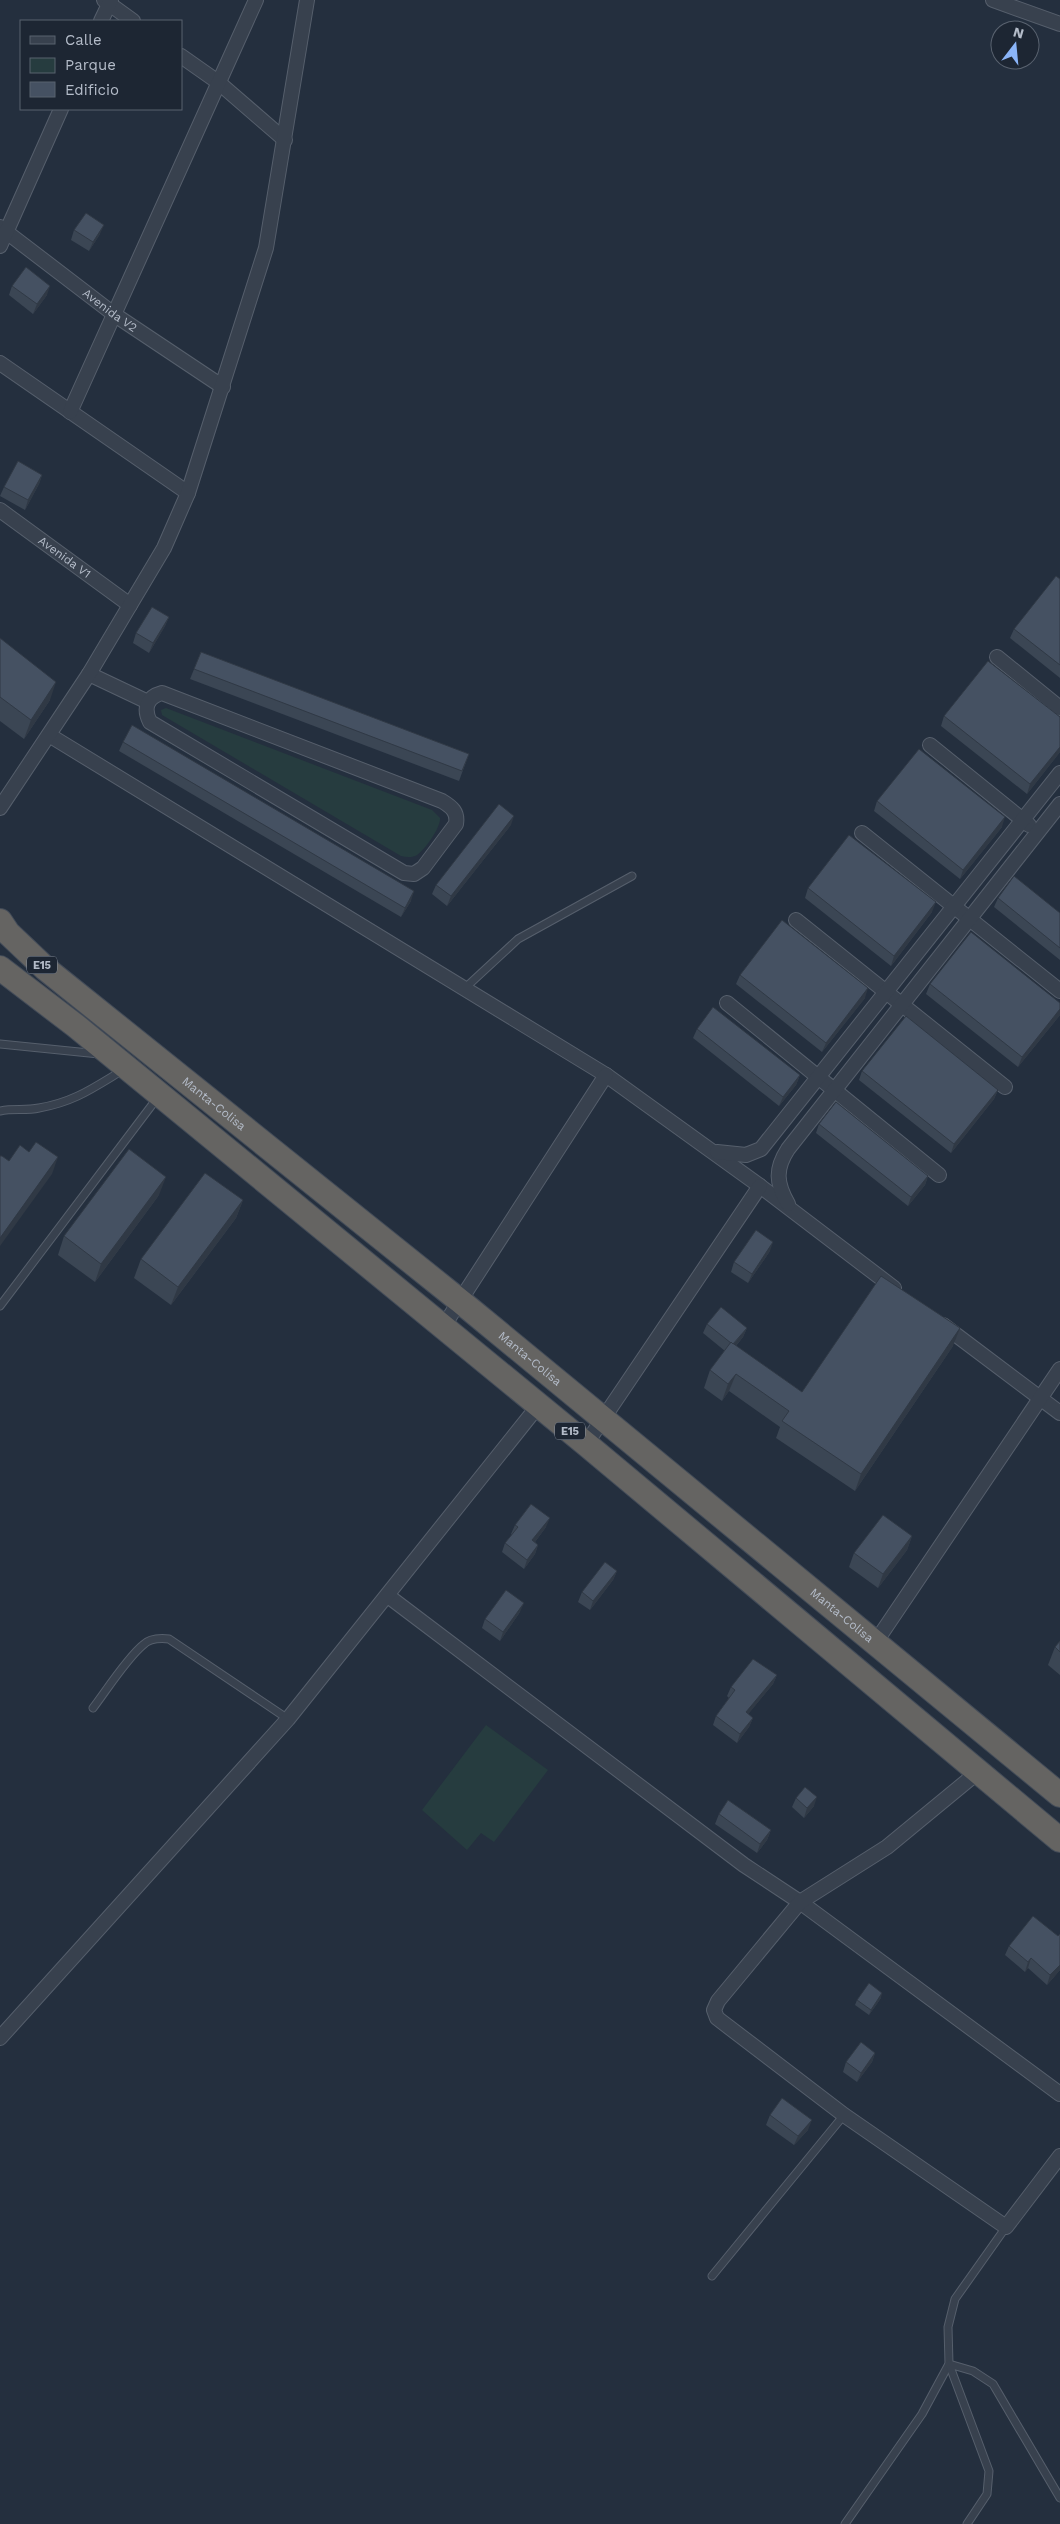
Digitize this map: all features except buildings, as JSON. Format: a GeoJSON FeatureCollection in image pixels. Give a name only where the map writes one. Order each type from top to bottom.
{"type":"FeatureCollection","features":[{"type":"Feature","properties":{"kind":"highway","name":"Manta-Colisa"},"geometry":{"type":"LineString","coordinates":[[0,921],[8,933],[46,969],[604,1418],[875,1644],[1060,1795]]}},
{"type":"Feature","properties":{"kind":"highway","name":"E15"},"geometry":{"type":"LineString","coordinates":[[0,968],[120,1062],[586,1444],[1060,1840]]}},
{"type":"Feature","properties":{"kind":"highway"},"geometry":{"type":"LineString","coordinates":[[0,984],[30,990]]}},
{"type":"Feature","properties":{"kind":"highway"},"geometry":{"type":"LineString","coordinates":[[1040,1823],[1060,1799]]}},
{"type":"Feature","properties":{"kind":"street"},"geometry":{"type":"LineString","coordinates":[[70,412],[256,0]]}},
{"type":"Feature","properties":{"kind":"street"},"geometry":{"type":"LineString","coordinates":[[0,808],[89,674],[164,548],[188,493],[266,248],[307,0]]}},
{"type":"Feature","properties":{"kind":"street"},"geometry":{"type":"LineString","coordinates":[[993,0],[1060,24]]}},
{"type":"Feature","properties":{"kind":"street"},"geometry":{"type":"LineString","coordinates":[[101,20],[108,1],[132,20]]}},
{"type":"Feature","properties":{"kind":"street"},"geometry":{"type":"LineString","coordinates":[[182,57],[218,82],[285,140]]}},
{"type":"Feature","properties":{"kind":"street"},"geometry":{"type":"LineString","coordinates":[[0,246],[3,229],[61,110]]}},
{"type":"Feature","properties":{"kind":"street","name":"Avenida V2"},"geometry":{"type":"LineString","coordinates":[[3,229],[115,315],[223,387]]}},
{"type":"Feature","properties":{"kind":"street"},"geometry":{"type":"LineString","coordinates":[[0,363],[188,493]]}},
{"type":"Feature","properties":{"kind":"street","name":"Avenida V1"},"geometry":{"type":"LineString","coordinates":[[0,510],[130,605]]}},
{"type":"Feature","properties":{"kind":"street"},"geometry":{"type":"LineString","coordinates":[[997,657],[1060,708]]}},
{"type":"Feature","properties":{"kind":"street"},"geometry":{"type":"LineString","coordinates":[[89,674],[148,702]]}},
{"type":"Feature","properties":{"kind":"street"},"geometry":{"type":"LineString","coordinates":[[162,693],[442,801],[453,808],[456,824],[420,871],[414,874],[404,872],[150,722],[145,712],[148,702],[153,696],[162,693]]}},
{"type":"Feature","properties":{"kind":"street"},"geometry":{"type":"LineString","coordinates":[[49,735],[606,1074],[760,1186],[908,1299]]}},
{"type":"Feature","properties":{"kind":"street"},"geometry":{"type":"LineString","coordinates":[[930,746],[1038,832]]}},
{"type":"Feature","properties":{"kind":"street"},"geometry":{"type":"LineString","coordinates":[[711,1150],[739,1155],[755,1153],[774,1133],[1060,773]]}},
{"type":"Feature","properties":{"kind":"street"},"geometry":{"type":"LineString","coordinates":[[792,1210],[777,1181],[781,1160],[1060,804]]}},
{"type":"Feature","properties":{"kind":"street"},"geometry":{"type":"LineString","coordinates":[[862,833],[1060,992]]}},
{"type":"Feature","properties":{"kind":"street"},"geometry":{"type":"LineString","coordinates":[[796,920],[1005,1087]]}},
{"type":"Feature","properties":{"kind":"street"},"geometry":{"type":"LineString","coordinates":[[727,1003],[939,1175]]}},
{"type":"Feature","properties":{"kind":"street"},"geometry":{"type":"LineString","coordinates":[[443,1327],[606,1074]]}},
{"type":"Feature","properties":{"kind":"street"},"geometry":{"type":"LineString","coordinates":[[774,1133],[791,1145]]}},
{"type":"Feature","properties":{"kind":"street"},"geometry":{"type":"LineString","coordinates":[[586,1444],[760,1186]]}},
{"type":"Feature","properties":{"kind":"street"},"geometry":{"type":"LineString","coordinates":[[932,1316],[1060,1413]]}},
{"type":"Feature","properties":{"kind":"street"},"geometry":{"type":"LineString","coordinates":[[875,1644],[1041,1400],[1060,1369]]}},
{"type":"Feature","properties":{"kind":"street"},"geometry":{"type":"LineString","coordinates":[[0,2038],[288,1719],[538,1406]]}},
{"type":"Feature","properties":{"kind":"street"},"geometry":{"type":"LineString","coordinates":[[388,1596],[744,1864],[800,1902],[1060,2094]]}},
{"type":"Feature","properties":{"kind":"street"},"geometry":{"type":"LineString","coordinates":[[978,1772],[887,1847],[800,1902],[718,2001],[714,2010],[717,2018],[844,2116],[1006,2227],[1060,2156]]}},
{"type":"Feature","properties":{"kind":"lane"},"geometry":{"type":"LineString","coordinates":[[464,989],[518,938],[632,876]]}},
{"type":"Feature","properties":{"kind":"lane"},"geometry":{"type":"LineString","coordinates":[[0,1044],[120,1062]]}},
{"type":"Feature","properties":{"kind":"lane"},"geometry":{"type":"LineString","coordinates":[[0,1111],[36,1109],[76,1099],[120,1062]]}},
{"type":"Feature","properties":{"kind":"lane"},"geometry":{"type":"LineString","coordinates":[[0,1306],[160,1095]]}},
{"type":"Feature","properties":{"kind":"lane"},"geometry":{"type":"LineString","coordinates":[[93,1708],[142,1645],[162,1638],[169,1639],[288,1719]]}},
{"type":"Feature","properties":{"kind":"lane"},"geometry":{"type":"LineString","coordinates":[[712,2276],[844,2116]]}},
{"type":"Feature","properties":{"kind":"lane"},"geometry":{"type":"LineString","coordinates":[[967,2524],[987,2494],[989,2472],[949,2364],[948,2328],[955,2299],[1006,2227]]}},
{"type":"Feature","properties":{"kind":"lane"},"geometry":{"type":"LineString","coordinates":[[949,2364],[973,2371],[993,2384],[1060,2498]]}},
{"type":"Feature","properties":{"kind":"lane"},"geometry":{"type":"LineString","coordinates":[[845,2524],[922,2414],[949,2364]]}},
{"type":"Feature","properties":{"kind":"green space"},"geometry":{"type":"Polygon","coordinates":[[[166,708],[432,810],[440,818],[438,827],[428,843],[417,855],[411,857],[401,856],[162,715],[161,710],[166,708]]]}},
{"type":"Feature","properties":{"kind":"green space"},"geometry":{"type":"Polygon","coordinates":[[[486,1725],[548,1770],[494,1842],[481,1833],[467,1850],[422,1810],[486,1725]]]}}]}
